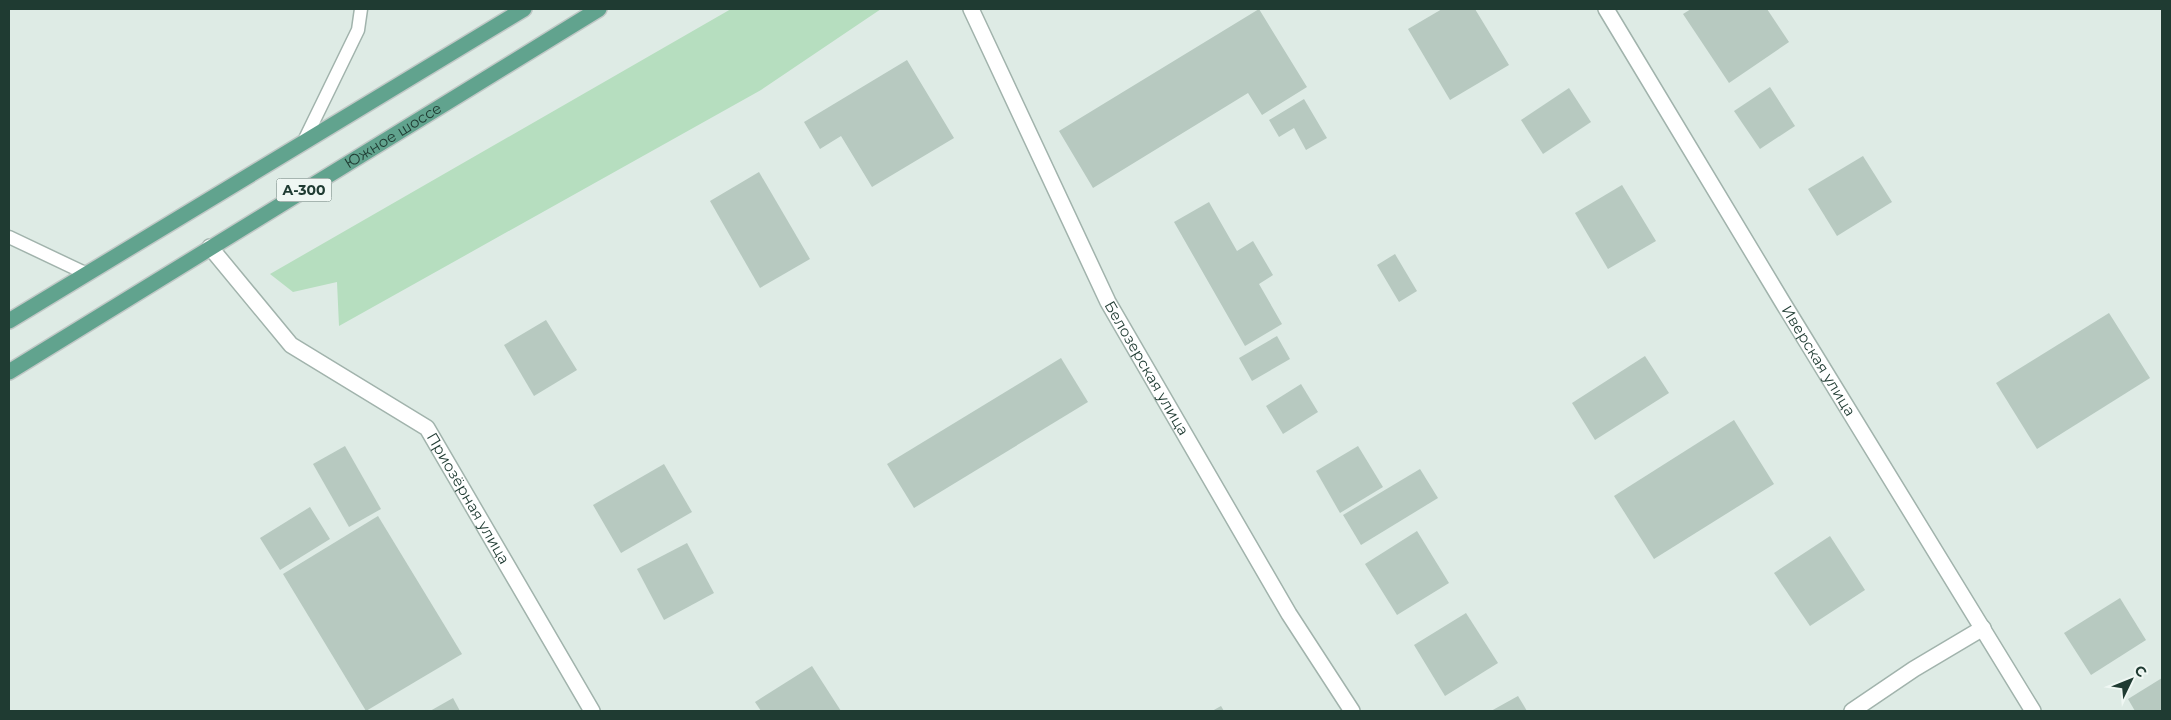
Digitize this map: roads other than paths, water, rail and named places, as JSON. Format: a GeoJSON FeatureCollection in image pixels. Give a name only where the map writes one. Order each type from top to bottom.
{"type":"FeatureCollection","features":[{"type":"Feature","properties":{"kind":"main road","name":"А-300"},"geometry":{"type":"LineString","coordinates":[[9,321],[524,9]]}},
{"type":"Feature","properties":{"kind":"main road","name":"Южное шоссе"},"geometry":{"type":"LineString","coordinates":[[9,372],[599,9]]}},
{"type":"Feature","properties":{"kind":"street","name":"Белозерская улица"},"geometry":{"type":"LineString","coordinates":[[971,9],[1108,302],[1289,614],[1352,711]]}},
{"type":"Feature","properties":{"kind":"street","name":"Иверская улица"},"geometry":{"type":"LineString","coordinates":[[1606,9],[1783,303],[1984,628],[2033,711]]}},
{"type":"Feature","properties":{"kind":"street","name":"Приозёрная улица"},"geometry":{"type":"LineString","coordinates":[[210,247],[291,346],[427,428],[592,711]]}},
{"type":"Feature","properties":{"kind":"street"},"geometry":{"type":"LineString","coordinates":[[1852,711],[1914,669],[1984,628]]}},
{"type":"Feature","properties":{"kind":"lane"},"geometry":{"type":"LineString","coordinates":[[303,144],[358,30],[361,9]]}},
{"type":"Feature","properties":{"kind":"lane"},"geometry":{"type":"LineString","coordinates":[[9,237],[87,274]]}}]}
